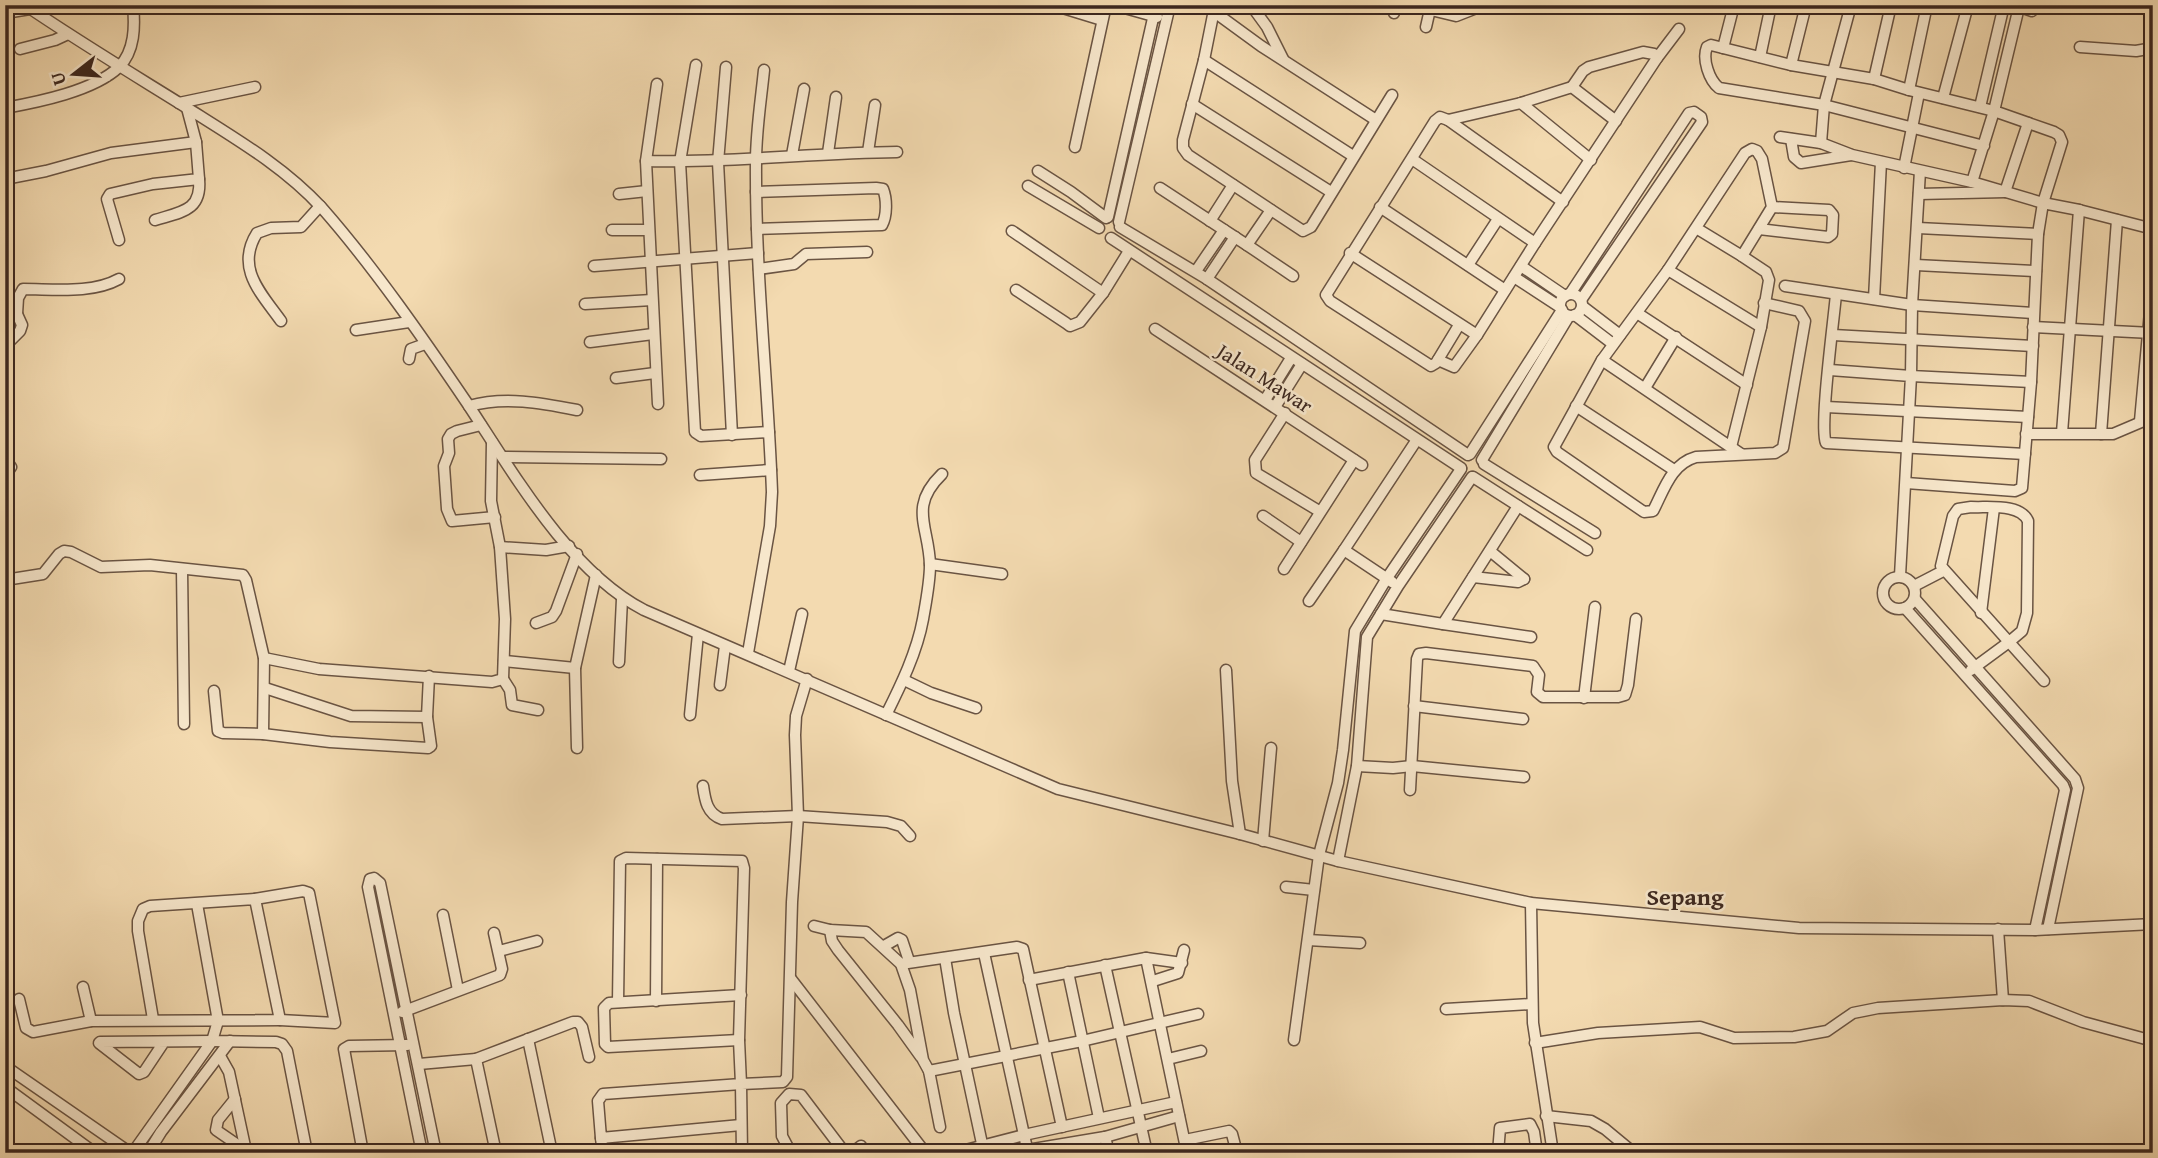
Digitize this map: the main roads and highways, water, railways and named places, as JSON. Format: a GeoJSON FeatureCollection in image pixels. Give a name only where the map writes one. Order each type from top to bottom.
{"type":"FeatureCollection","features":[{"type":"Feature","properties":{"kind":"district","name":"Sepang"},"geometry":{"type":"Point","coordinates":[1685,896]}}]}
